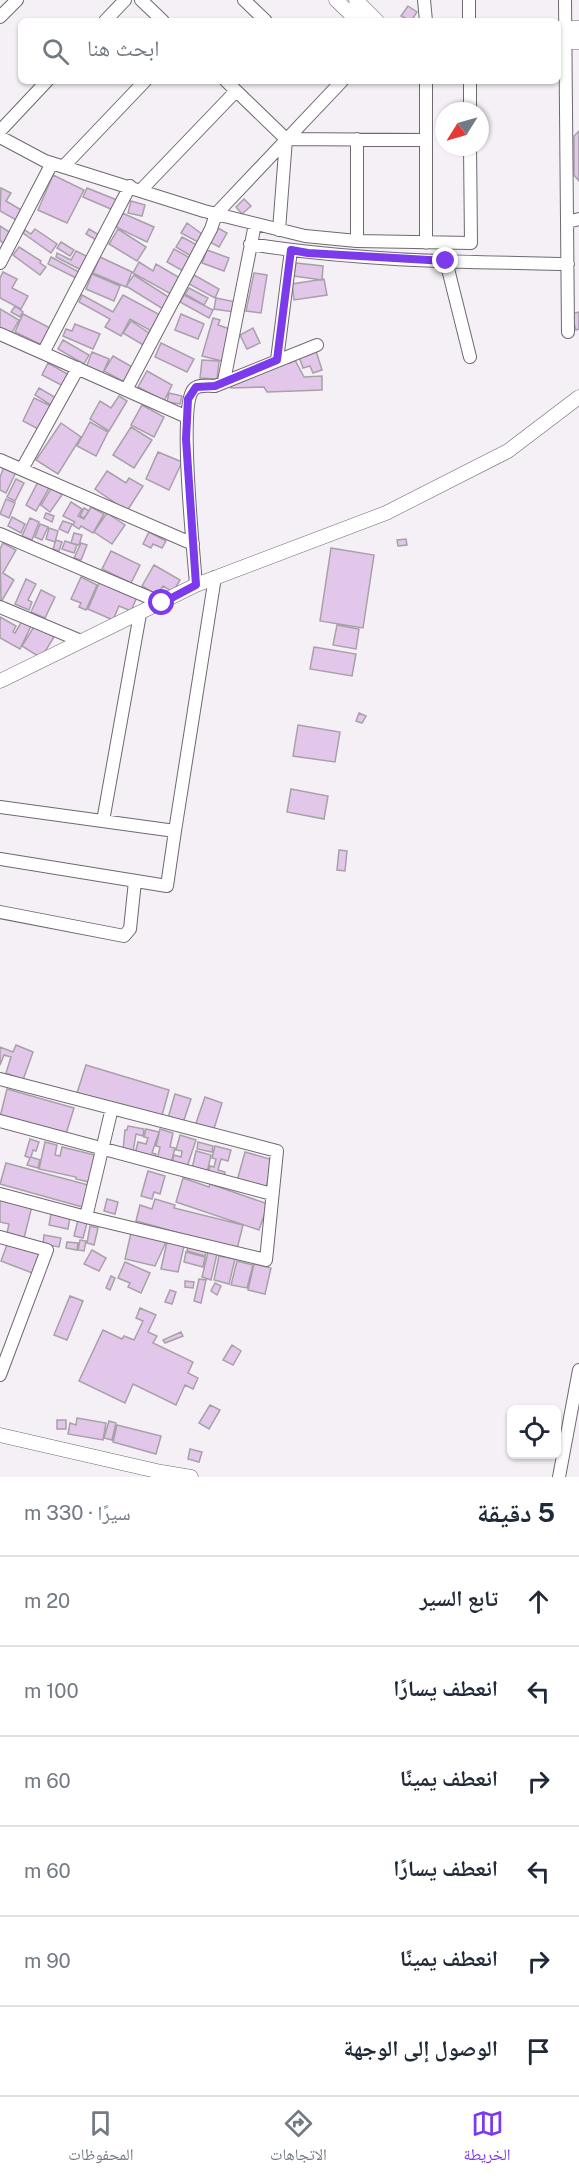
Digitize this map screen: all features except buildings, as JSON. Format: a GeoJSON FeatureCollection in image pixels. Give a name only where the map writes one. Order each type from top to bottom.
{"type":"FeatureCollection","features":[{"type":"Feature","properties":{"kind":"street"},"geometry":{"type":"LineString","coordinates":[[0,17],[17,0]]}},
{"type":"Feature","properties":{"kind":"street"},"geometry":{"type":"LineString","coordinates":[[108,18],[125,0]]}},
{"type":"Feature","properties":{"kind":"street"},"geometry":{"type":"LineString","coordinates":[[141,0],[160,18]]}},
{"type":"Feature","properties":{"kind":"street"},"geometry":{"type":"LineString","coordinates":[[244,0],[263,18]]}},
{"type":"Feature","properties":{"kind":"street"},"geometry":{"type":"LineString","coordinates":[[336,0],[355,18]]}},
{"type":"Feature","properties":{"kind":"street"},"geometry":{"type":"LineString","coordinates":[[356,0],[374,18]]}},
{"type":"Feature","properties":{"kind":"street"},"geometry":{"type":"LineString","coordinates":[[424,0],[426,18]]}},
{"type":"Feature","properties":{"kind":"street"},"geometry":{"type":"LineString","coordinates":[[469,0],[470,18]]}},
{"type":"Feature","properties":{"kind":"street"},"geometry":{"type":"LineString","coordinates":[[565,0],[573,221],[568,264],[568,332]]}},
{"type":"Feature","properties":{"kind":"street"},"geometry":{"type":"LineString","coordinates":[[0,130],[44,84]]}},
{"type":"Feature","properties":{"kind":"street"},"geometry":{"type":"LineString","coordinates":[[0,263],[58,165],[142,84]]}},
{"type":"Feature","properties":{"kind":"street"},"geometry":{"type":"LineString","coordinates":[[229,84],[286,139],[426,140]]}},
{"type":"Feature","properties":{"kind":"street"},"geometry":{"type":"LineString","coordinates":[[126,390],[211,229],[216,214],[334,84]]}},
{"type":"Feature","properties":{"kind":"street"},"geometry":{"type":"LineString","coordinates":[[426,84],[426,243]]}},
{"type":"Feature","properties":{"kind":"street"},"geometry":{"type":"LineString","coordinates":[[470,84],[470,102]]}},
{"type":"Feature","properties":{"kind":"street"},"geometry":{"type":"LineString","coordinates":[[43,353],[135,188],[236,91]]}},
{"type":"Feature","properties":{"kind":"street"},"geometry":{"type":"LineString","coordinates":[[0,137],[58,165],[216,214],[305,236],[357,241],[471,243],[470,156]]}},
{"type":"Feature","properties":{"kind":"street"},"geometry":{"type":"LineString","coordinates":[[279,230],[286,139]]}},
{"type":"Feature","properties":{"kind":"street"},"geometry":{"type":"LineString","coordinates":[[357,139],[357,241]]}},
{"type":"Feature","properties":{"kind":"street"},"geometry":{"type":"LineString","coordinates":[[224,381],[255,224]]}},
{"type":"Feature","properties":{"kind":"street"},"geometry":{"type":"LineString","coordinates":[[250,244],[319,254],[446,261],[568,264]]}},
{"type":"Feature","properties":{"kind":"street"},"geometry":{"type":"LineString","coordinates":[[277,360],[291,250]]}},
{"type":"Feature","properties":{"kind":"street"},"geometry":{"type":"LineString","coordinates":[[446,261],[470,357]]}},
{"type":"Feature","properties":{"kind":"street"},"geometry":{"type":"LineString","coordinates":[[0,334],[187,417]]}},
{"type":"Feature","properties":{"kind":"street"},"geometry":{"type":"LineString","coordinates":[[196,585],[186,439],[188,399],[192,391],[196,387],[215,386],[317,345]]}},
{"type":"Feature","properties":{"kind":"street"},"geometry":{"type":"LineString","coordinates":[[22,469],[78,368]]}},
{"type":"Feature","properties":{"kind":"street"},"geometry":{"type":"LineString","coordinates":[[2,679],[196,585],[386,513],[508,451],[579,397]]}},
{"type":"Feature","properties":{"kind":"street"},"geometry":{"type":"LineString","coordinates":[[0,460],[193,544]]}},
{"type":"Feature","properties":{"kind":"street"},"geometry":{"type":"LineString","coordinates":[[0,534],[162,603]]}},
{"type":"Feature","properties":{"kind":"street"},"geometry":{"type":"LineString","coordinates":[[0,859],[167,886],[215,577]]}},
{"type":"Feature","properties":{"kind":"street"},"geometry":{"type":"LineString","coordinates":[[0,607],[81,641]]}},
{"type":"Feature","properties":{"kind":"street"},"geometry":{"type":"LineString","coordinates":[[103,821],[140,614]]}},
{"type":"Feature","properties":{"kind":"street"},"geometry":{"type":"LineString","coordinates":[[0,807],[175,831]]}},
{"type":"Feature","properties":{"kind":"street"},"geometry":{"type":"LineString","coordinates":[[0,912],[124,936],[130,929],[135,880]]}},
{"type":"Feature","properties":{"kind":"street"},"geometry":{"type":"LineString","coordinates":[[0,1079],[277,1151],[266,1260],[0,1194]]}},
{"type":"Feature","properties":{"kind":"street"},"geometry":{"type":"LineString","coordinates":[[86,1217],[112,1108]]}},
{"type":"Feature","properties":{"kind":"street"},"geometry":{"type":"LineString","coordinates":[[0,1121],[272,1194]]}},
{"type":"Feature","properties":{"kind":"street"},"geometry":{"type":"LineString","coordinates":[[0,1237],[47,1250],[0,1375]]}},
{"type":"Feature","properties":{"kind":"street"},"geometry":{"type":"LineString","coordinates":[[559,1477],[579,1370]]}},
{"type":"Feature","properties":{"kind":"street"},"geometry":{"type":"LineString","coordinates":[[0,1436],[191,1477]]}},
{"type":"Feature","properties":{"kind":"route"},"geometry":{"type":"LineString","coordinates":[[162,603],[196,585],[186,439],[188,399],[196,387],[215,386],[277,360],[291,250],[404,260],[446,261]]}}]}
